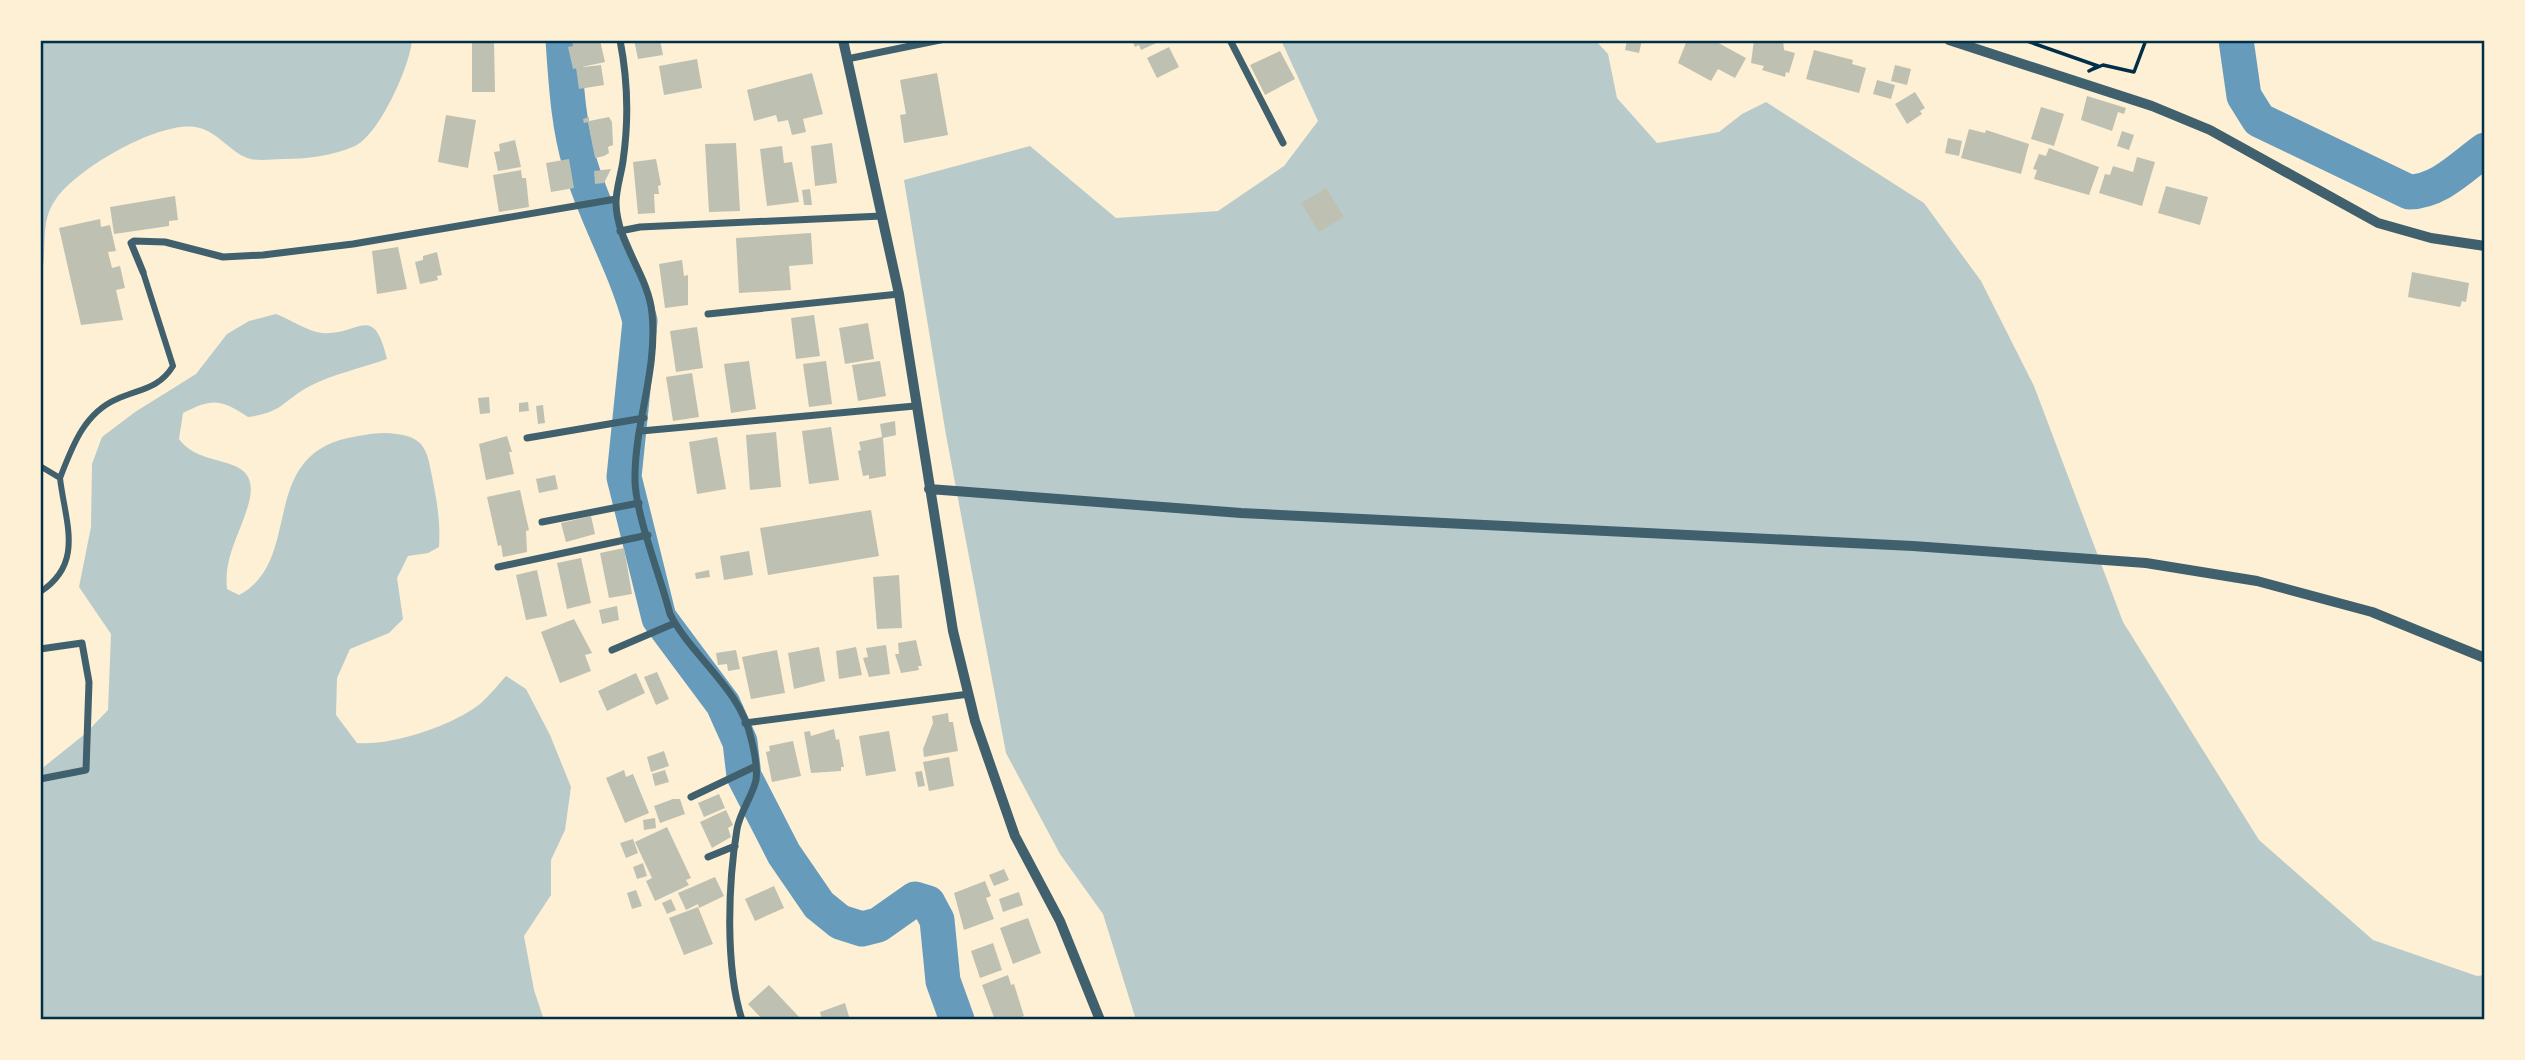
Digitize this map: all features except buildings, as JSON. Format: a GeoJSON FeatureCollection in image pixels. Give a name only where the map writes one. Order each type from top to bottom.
{"type":"FeatureCollection","features":[{"type":"Feature","properties":{"kind":"street"},"geometry":{"type":"LineString","coordinates":[[620,40],[628,103],[616,199],[620,231],[652,304],[653,368],[640,432],[635,484],[675,623],[724,685],[746,723],[756,765],[756,780],[737,828],[735,846],[732,947],[735,990],[742,1020]]}},
{"type":"Feature","properties":{"kind":"street"},"geometry":{"type":"LineString","coordinates":[[843,40],[900,294],[915,406],[953,631],[968,694],[985,753],[1015,836],[1060,921],[1100,1020]]}},
{"type":"Feature","properties":{"kind":"street"},"geometry":{"type":"LineString","coordinates":[[847,59],[940,40]]}},
{"type":"Feature","properties":{"kind":"street"},"geometry":{"type":"LineString","coordinates":[[1230,40],[1283,143]]}},
{"type":"Feature","properties":{"kind":"street"},"geometry":{"type":"LineString","coordinates":[[1950,40],[2152,106],[2210,131],[2378,223],[2431,238],[2485,246]]}},
{"type":"Feature","properties":{"kind":"street"},"geometry":{"type":"LineString","coordinates":[[40,592],[67,566],[70,542],[60,478],[77,437],[99,410],[115,399],[155,386],[173,366],[144,272],[133,253],[131,243],[135,240],[165,242],[223,257],[274,254],[352,244],[616,199]]}},
{"type":"Feature","properties":{"kind":"street"},"geometry":{"type":"LineString","coordinates":[[620,231],[640,227],[882,216]]}},
{"type":"Feature","properties":{"kind":"street"},"geometry":{"type":"LineString","coordinates":[[708,314],[900,294]]}},
{"type":"Feature","properties":{"kind":"street"},"geometry":{"type":"LineString","coordinates":[[640,432],[915,406]]}},
{"type":"Feature","properties":{"kind":"street"},"geometry":{"type":"LineString","coordinates":[[527,438],[643,418]]}},
{"type":"Feature","properties":{"kind":"street"},"geometry":{"type":"LineString","coordinates":[[40,466],[60,478]]}},
{"type":"Feature","properties":{"kind":"street"},"geometry":{"type":"LineString","coordinates":[[929,489],[1241,513],[1913,546],[2146,563],[2257,581],[2372,612],[2485,658]]}},
{"type":"Feature","properties":{"kind":"street"},"geometry":{"type":"LineString","coordinates":[[542,522],[639,503]]}},
{"type":"Feature","properties":{"kind":"street"},"geometry":{"type":"LineString","coordinates":[[498,567],[648,535]]}},
{"type":"Feature","properties":{"kind":"street"},"geometry":{"type":"LineString","coordinates":[[612,650],[675,623]]}},
{"type":"Feature","properties":{"kind":"street"},"geometry":{"type":"LineString","coordinates":[[40,649],[82,643],[89,682],[86,770],[40,778]]}},
{"type":"Feature","properties":{"kind":"street"},"geometry":{"type":"LineString","coordinates":[[746,723],[968,694]]}},
{"type":"Feature","properties":{"kind":"street"},"geometry":{"type":"LineString","coordinates":[[691,797],[756,765]]}},
{"type":"Feature","properties":{"kind":"street"},"geometry":{"type":"LineString","coordinates":[[708,857],[735,846]]}},
{"type":"Feature","properties":{"kind":"path"},"geometry":{"type":"LineString","coordinates":[[2024,40],[2098,66],[2073,80]]}},
{"type":"Feature","properties":{"kind":"path"},"geometry":{"type":"LineString","coordinates":[[2073,80],[2102,65],[2134,72],[2146,40]]}},
{"type":"Feature","properties":{"kind":"shaded area"},"geometry":{"type":"Polygon","coordinates":[[[40,40],[412,40],[406,66],[392,99],[374,128],[355,146],[310,158],[249,159],[202,129],[179,127],[140,139],[100,161],[67,187],[51,208],[45,228],[40,280],[40,40]]]}},
{"type":"Feature","properties":{"kind":"shaded area"},"geometry":{"type":"Polygon","coordinates":[[[1281,40],[1595,40],[1608,54],[1617,98],[1657,143],[1719,132],[1742,114],[1766,102],[1924,203],[1981,281],[2034,386],[2123,622],[2259,840],[2373,940],[2477,976],[2485,975],[2485,1020],[1136,1020],[1103,914],[1060,854],[1006,753],[946,435],[904,180],[1030,146],[1116,218],[1218,211],[1284,166],[1318,121],[1281,40]]]}},
{"type":"Feature","properties":{"kind":"shaded area"},"geometry":{"type":"Polygon","coordinates":[[[276,314],[322,333],[370,326],[382,341],[387,359],[319,382],[276,409],[260,415],[248,417],[216,403],[202,405],[183,413],[179,439],[190,450],[230,464],[242,470],[249,478],[251,492],[229,559],[227,589],[239,595],[259,579],[271,559],[291,488],[302,466],[320,449],[348,438],[378,433],[409,437],[422,445],[427,455],[435,494],[439,547],[428,553],[408,556],[397,578],[403,619],[389,633],[350,649],[337,678],[336,715],[357,743],[387,741],[421,733],[454,720],[480,704],[506,676],[526,689],[550,735],[571,787],[565,830],[551,860],[551,895],[524,936],[534,990],[544,1020],[40,1020],[40,770],[85,734],[108,710],[111,634],[79,587],[91,527],[92,464],[102,437],[135,412],[196,374],[227,334],[249,321],[276,314]]]}},
{"type":"Feature","properties":{"kind":"waterway"},"geometry":{"type":"LineString","coordinates":[[563,40],[570,118],[580,164],[627,281],[640,321],[624,477],[659,618],[723,704],[740,742],[744,776],[784,854],[819,905],[840,922],[862,929],[878,925],[915,899],[928,903],[937,920],[943,981],[957,1020]]}},
{"type":"Feature","properties":{"kind":"waterway"},"geometry":{"type":"LineString","coordinates":[[2236,40],[2244,96],[2259,120],[2409,192],[2420,191],[2440,183],[2485,150]]}}]}
